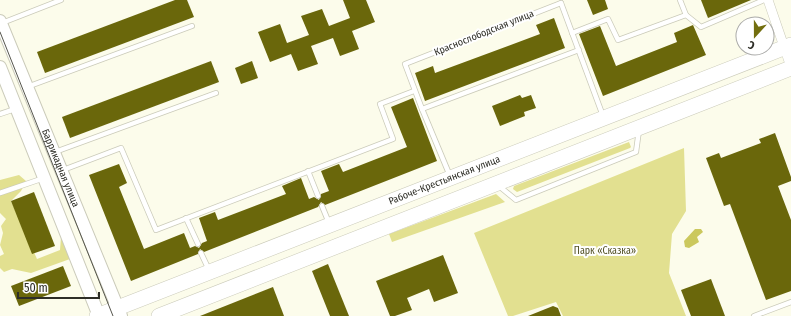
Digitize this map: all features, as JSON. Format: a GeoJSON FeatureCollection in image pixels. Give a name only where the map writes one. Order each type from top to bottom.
{"type":"FeatureCollection","features":[{"type":"Feature","properties":{"kind":"main road","name":"Рабоче-Крестьянская улица"},"geometry":{"type":"LineString","coordinates":[[99,316],[119,312],[330,224],[787,46]]}},
{"type":"Feature","properties":{"kind":"main road"},"geometry":{"type":"LineString","coordinates":[[158,316],[791,68]]}},
{"type":"Feature","properties":{"kind":"street"},"geometry":{"type":"LineString","coordinates":[[768,0],[787,46],[791,68]]}},
{"type":"Feature","properties":{"kind":"street","name":"Баррикадная улица"},"geometry":{"type":"LineString","coordinates":[[1,22],[119,312]]}},
{"type":"Feature","properties":{"kind":"street","name":"Баррикадная улица"},"geometry":{"type":"LineString","coordinates":[[0,67],[99,316]]}},
{"type":"Feature","properties":{"kind":"street"},"geometry":{"type":"LineString","coordinates":[[44,178],[61,170]]}},
{"type":"Feature","properties":{"kind":"lane"},"geometry":{"type":"LineString","coordinates":[[1,22],[62,0]]}},
{"type":"Feature","properties":{"kind":"lane"},"geometry":{"type":"LineString","coordinates":[[680,0],[686,15],[700,27],[764,0]]}},
{"type":"Feature","properties":{"kind":"lane","name":"Краснослободская улица"},"geometry":{"type":"LineString","coordinates":[[414,91],[405,64],[562,2],[572,33],[604,117]]}},
{"type":"Feature","properties":{"kind":"lane"},"geometry":{"type":"LineString","coordinates":[[572,33],[608,19],[618,40],[686,15]]}},
{"type":"Feature","properties":{"kind":"lane"},"geometry":{"type":"LineString","coordinates":[[27,87],[192,26]]}},
{"type":"Feature","properties":{"kind":"lane"},"geometry":{"type":"LineString","coordinates":[[422,109],[579,50]]}},
{"type":"Feature","properties":{"kind":"lane"},"geometry":{"type":"LineString","coordinates":[[61,170],[121,148],[156,230],[393,139],[380,104],[414,91],[451,177]]}},
{"type":"Feature","properties":{"kind":"lane"},"geometry":{"type":"LineString","coordinates":[[54,153],[216,93]]}},
{"type":"Feature","properties":{"kind":"lane"},"geometry":{"type":"LineString","coordinates":[[0,114],[16,108]]}},
{"type":"Feature","properties":{"kind":"lane"},"geometry":{"type":"LineString","coordinates":[[496,183],[516,200],[636,152],[640,127]]}},
{"type":"Feature","properties":{"kind":"lane"},"geometry":{"type":"LineString","coordinates":[[308,171],[318,196]]}},
{"type":"Feature","properties":{"kind":"lane"},"geometry":{"type":"LineString","coordinates":[[0,193],[44,178]]}},
{"type":"Feature","properties":{"kind":"lane"},"geometry":{"type":"LineString","coordinates":[[322,206],[330,224]]}},
{"type":"Feature","properties":{"kind":"lane"},"geometry":{"type":"LineString","coordinates":[[186,218],[198,244]]}},
{"type":"Feature","properties":{"kind":"lane"},"geometry":{"type":"LineString","coordinates":[[201,253],[210,273]]}},
{"type":"Feature","properties":{"kind":"lane"},"geometry":{"type":"LineString","coordinates":[[754,316],[791,302]]}},
{"type":"Feature","properties":{"kind":"green space"},"geometry":{"type":"Polygon","coordinates":[[[629,142],[630,148],[517,192],[513,189],[514,186],[629,142]]]}},
{"type":"Feature","properties":{"kind":"green space","name":"Парк «Сказка»"},"geometry":{"type":"Polygon","coordinates":[[[684,148],[686,211],[672,234],[669,273],[686,316],[563,316],[556,302],[513,316],[508,316],[474,233],[684,148]]]}},
{"type":"Feature","properties":{"kind":"green space"},"geometry":{"type":"Polygon","coordinates":[[[19,175],[26,181],[21,191],[11,201],[37,259],[60,250],[61,237],[59,232],[69,233],[70,259],[31,273],[12,269],[4,272],[0,268],[0,256],[4,254],[0,245],[3,233],[1,226],[6,219],[0,213],[0,180],[19,175]]]}},
{"type":"Feature","properties":{"kind":"green space"},"geometry":{"type":"Polygon","coordinates":[[[496,194],[505,202],[392,242],[389,234],[496,194]]]}},
{"type":"Feature","properties":{"kind":"shaded area"},"geometry":{"type":"Polygon","coordinates":[[[695,229],[701,229],[703,232],[697,237],[699,242],[689,248],[685,247],[684,241],[695,229]]]}},
{"type":"Feature","properties":{"kind":"building"},"geometry":{"type":"Polygon","coordinates":[[[175,0],[187,0],[194,17],[45,73],[37,52],[175,0]]]}},
{"type":"Feature","properties":{"kind":"building"},"geometry":{"type":"Polygon","coordinates":[[[343,0],[366,0],[375,22],[352,31],[359,49],[340,56],[333,38],[311,46],[318,64],[298,71],[291,54],[270,62],[258,32],[280,24],[287,43],[309,35],[301,16],[322,9],[329,26],[350,18],[343,0]]]}},
{"type":"Feature","properties":{"kind":"building"},"geometry":{"type":"Polygon","coordinates":[[[587,0],[605,0],[608,9],[593,15],[587,0]]]}},
{"type":"Feature","properties":{"kind":"building"},"geometry":{"type":"Polygon","coordinates":[[[701,0],[751,0],[708,18],[701,0]]]}},
{"type":"Feature","properties":{"kind":"building"},"geometry":{"type":"Polygon","coordinates":[[[554,18],[565,48],[425,101],[415,73],[433,66],[435,73],[540,34],[536,25],[554,18]]]}},
{"type":"Feature","properties":{"kind":"building"},"geometry":{"type":"Polygon","coordinates":[[[693,25],[706,55],[603,96],[579,34],[600,26],[616,66],[677,42],[674,33],[693,25]]]}},
{"type":"Feature","properties":{"kind":"building"},"geometry":{"type":"Polygon","coordinates":[[[211,61],[219,82],[70,138],[62,117],[211,61]]]}},
{"type":"Feature","properties":{"kind":"building"},"geometry":{"type":"Polygon","coordinates":[[[252,61],[258,78],[241,84],[235,68],[252,61]]]}},
{"type":"Feature","properties":{"kind":"building"},"geometry":{"type":"Polygon","coordinates":[[[520,95],[522,98],[531,95],[536,108],[524,112],[525,116],[500,126],[492,106],[520,95]]]}},
{"type":"Feature","properties":{"kind":"building"},"geometry":{"type":"Polygon","coordinates":[[[413,98],[437,161],[325,205],[321,202],[318,207],[204,252],[200,249],[198,254],[131,281],[89,175],[119,164],[127,183],[119,187],[144,249],[184,233],[190,248],[195,246],[199,248],[202,243],[207,241],[199,218],[215,212],[218,220],[286,194],[282,186],[301,178],[309,199],[314,197],[319,200],[321,194],[329,191],[321,171],[339,164],[343,172],[407,147],[391,107],[413,98]]]}},
{"type":"Feature","properties":{"kind":"building"},"geometry":{"type":"Polygon","coordinates":[[[775,133],[791,177],[791,181],[778,186],[791,220],[791,291],[766,300],[730,204],[724,206],[706,158],[719,153],[721,158],[761,143],[759,139],[775,133]]]}},
{"type":"Feature","properties":{"kind":"building"},"geometry":{"type":"Polygon","coordinates":[[[34,192],[55,246],[32,254],[11,201],[34,192]]]}},
{"type":"Feature","properties":{"kind":"building"},"geometry":{"type":"Polygon","coordinates":[[[443,255],[458,293],[434,302],[429,289],[407,298],[412,310],[395,316],[390,316],[376,281],[443,255]]]}},
{"type":"Feature","properties":{"kind":"building"},"geometry":{"type":"Polygon","coordinates":[[[328,264],[349,316],[330,316],[312,271],[328,264]]]}},
{"type":"Feature","properties":{"kind":"building"},"geometry":{"type":"Polygon","coordinates":[[[63,266],[71,286],[19,306],[11,286],[63,266]]]}},
{"type":"Feature","properties":{"kind":"building"},"geometry":{"type":"Polygon","coordinates":[[[711,279],[725,316],[691,316],[681,290],[711,279]]]}},
{"type":"Feature","properties":{"kind":"building"},"geometry":{"type":"Polygon","coordinates":[[[273,287],[284,316],[200,316],[273,287]]]}},
{"type":"Feature","properties":{"kind":"building"},"geometry":{"type":"Polygon","coordinates":[[[553,306],[558,308],[561,316],[528,316],[553,306]]]}},
{"type":"Feature","properties":{"kind":"tram line"},"geometry":{"type":"LineString","coordinates":[[0,32],[113,316]]}}]}
